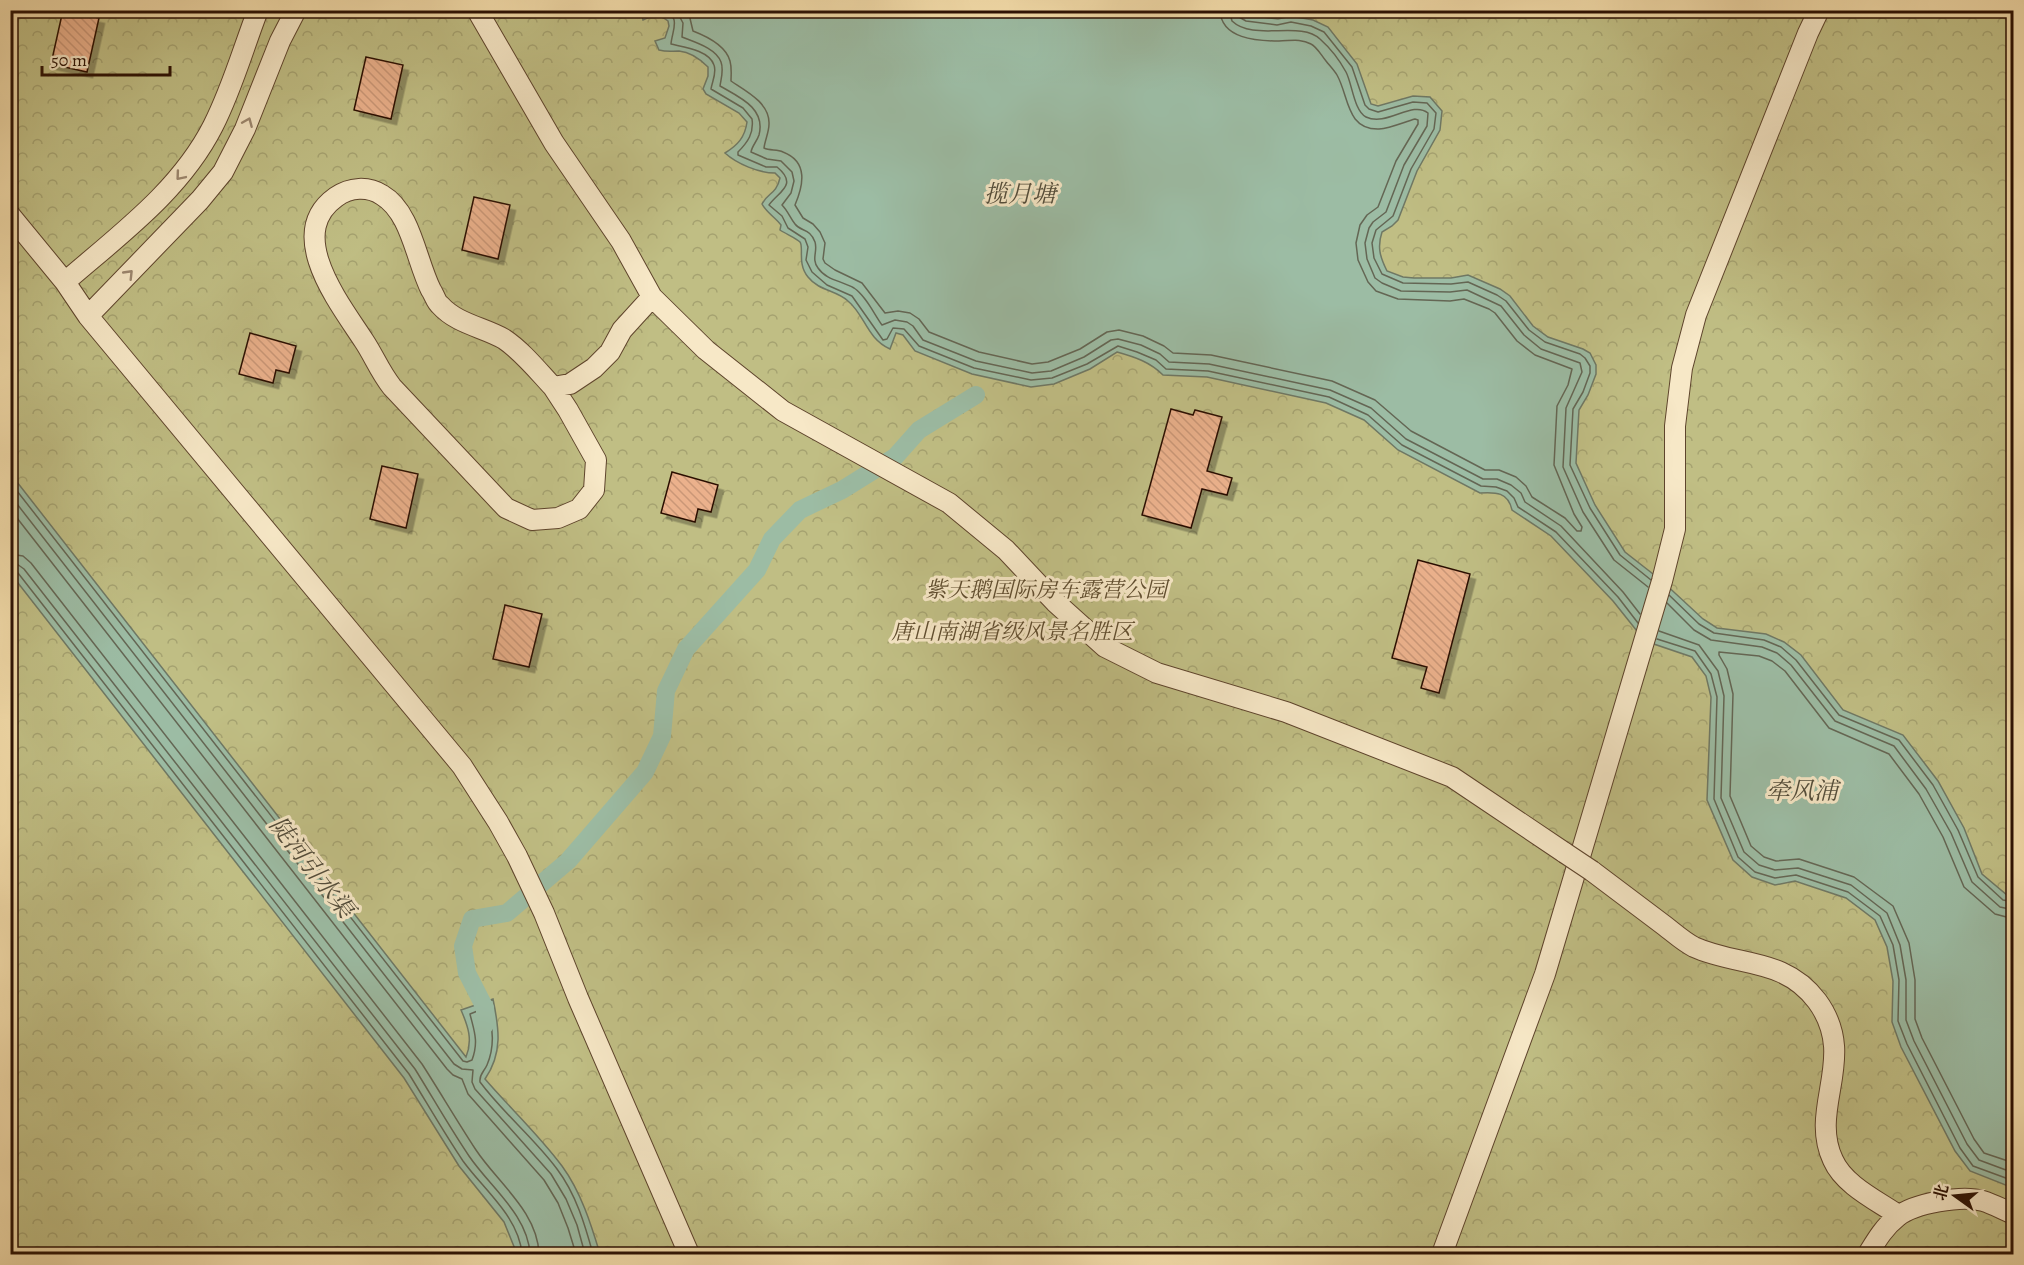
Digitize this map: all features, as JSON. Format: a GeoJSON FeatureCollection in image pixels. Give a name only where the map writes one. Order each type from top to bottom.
{"type":"FeatureCollection","features":[{"type":"Feature","properties":{"kind":"street"},"geometry":{"type":"LineString","coordinates":[[65,282],[163,195],[190,164],[213,127],[258,10]]}},
{"type":"Feature","properties":{"kind":"street"},"geometry":{"type":"LineString","coordinates":[[88,316],[200,200],[223,172],[245,129],[280,41],[296,10]]}},
{"type":"Feature","properties":{"kind":"street"},"geometry":{"type":"LineString","coordinates":[[477,10],[554,143],[621,241],[652,297],[706,350],[783,411],[949,503],[1006,550],[1055,602],[1105,647],[1157,673],[1286,712],[1452,777],[1592,871],[1693,947],[1767,966],[1796,980],[1817,1000],[1833,1028],[1836,1060],[1826,1115],[1827,1138],[1833,1160],[1848,1180],[1898,1215]]}},
{"type":"Feature","properties":{"kind":"street"},"geometry":{"type":"LineString","coordinates":[[1442,1254],[1545,974],[1662,581],[1675,529],[1675,426],[1682,368],[1696,315],[1819,10]]}},
{"type":"Feature","properties":{"kind":"street"},"geometry":{"type":"LineString","coordinates":[[362,187],[379,193],[395,203],[404,218],[425,277],[439,305],[465,323],[504,339],[553,387],[596,460],[594,490],[579,509],[558,518],[532,520],[506,508],[380,372],[367,345],[329,286],[315,256],[315,228],[321,211],[337,196],[362,187]]}},
{"type":"Feature","properties":{"kind":"street"},"geometry":{"type":"LineString","coordinates":[[10,215],[65,282],[88,316],[462,766],[517,856],[544,913],[688,1254]]}},
{"type":"Feature","properties":{"kind":"street"},"geometry":{"type":"LineString","coordinates":[[553,387],[570,384],[594,368],[609,352],[622,330],[652,297]]}},
{"type":"Feature","properties":{"kind":"street"},"geometry":{"type":"LineString","coordinates":[[1868,1254],[1880,1234],[1898,1215],[1931,1202],[1955,1199],[1983,1200],[2013,1214]]}},
{"type":"Feature","properties":{"kind":"green space","name":"紫天鹅国际房车露营公园"},"geometry":{"type":"Polygon","coordinates":[[[10,11],[2013,11],[2013,1254],[11,1254],[10,11]]]}},
{"type":"Feature","properties":{"kind":"water","name":"揽月塘"},"geometry":{"type":"Polygon","coordinates":[[[641,10],[1236,11],[1247,15],[1278,19],[1291,16],[1313,20],[1328,27],[1357,64],[1371,104],[1378,106],[1413,96],[1430,97],[1442,111],[1440,130],[1417,171],[1398,220],[1382,232],[1380,252],[1387,271],[1414,278],[1451,278],[1468,275],[1510,296],[1533,326],[1548,337],[1590,353],[1596,365],[1596,374],[1579,410],[1576,463],[1595,505],[1625,552],[1662,581],[1703,619],[1717,628],[1766,634],[1784,642],[1801,655],[1843,710],[1903,735],[1938,781],[1964,828],[1982,874],[2007,895],[2013,897],[2013,1188],[1970,1171],[1955,1151],[1901,1047],[1892,1022],[1893,981],[1887,947],[1875,920],[1846,898],[1795,881],[1775,885],[1752,877],[1733,860],[1707,800],[1711,697],[1706,676],[1692,657],[1645,641],[1613,601],[1551,536],[1512,510],[1504,496],[1496,493],[1480,493],[1398,450],[1364,420],[1326,403],[1207,377],[1163,375],[1142,360],[1117,352],[1090,369],[1054,384],[1031,387],[972,374],[915,351],[903,335],[896,333],[890,349],[882,345],[848,301],[812,282],[803,267],[800,242],[780,230],[781,225],[762,204],[774,191],[780,178],[775,173],[755,170],[725,153],[740,140],[747,122],[739,113],[706,94],[703,89],[708,76],[708,67],[687,53],[659,50],[655,41],[665,38],[669,26],[668,21],[655,16],[643,20],[641,10]]]}},
{"type":"Feature","properties":{"kind":"water","name":"陡河引水渠"},"geometry":{"type":"Polygon","coordinates":[[[10,473],[466,1057],[469,1033],[461,1010],[493,999],[498,1030],[497,1050],[495,1060],[485,1079],[544,1143],[569,1176],[585,1208],[600,1254],[517,1254],[504,1222],[459,1166],[404,1078],[11,574],[10,473]]]}},
{"type":"Feature","properties":{"kind":"building"},"geometry":{"type":"Polygon","coordinates":[[[63,10],[99,18],[87,72],[51,64],[63,10]]]}},
{"type":"Feature","properties":{"kind":"building"},"geometry":{"type":"Polygon","coordinates":[[[366,57],[403,65],[391,119],[354,110],[366,57]]]}},
{"type":"Feature","properties":{"kind":"building"},"geometry":{"type":"Polygon","coordinates":[[[474,197],[510,205],[498,259],[462,250],[474,197]]]}},
{"type":"Feature","properties":{"kind":"building"},"geometry":{"type":"Polygon","coordinates":[[[250,333],[296,346],[289,373],[276,370],[273,383],[239,374],[250,333]]]}},
{"type":"Feature","properties":{"kind":"building"},"geometry":{"type":"Polygon","coordinates":[[[1171,409],[1193,415],[1195,410],[1222,417],[1207,471],[1232,478],[1227,495],[1202,489],[1191,528],[1142,515],[1171,409]]]}},
{"type":"Feature","properties":{"kind":"building"},"geometry":{"type":"Polygon","coordinates":[[[382,466],[418,474],[406,528],[370,519],[382,466]]]}},
{"type":"Feature","properties":{"kind":"building"},"geometry":{"type":"Polygon","coordinates":[[[672,472],[718,485],[711,512],[698,509],[695,522],[661,513],[672,472]]]}},
{"type":"Feature","properties":{"kind":"building"},"geometry":{"type":"Polygon","coordinates":[[[1418,560],[1470,574],[1439,693],[1421,688],[1427,667],[1392,658],[1418,560]]]}},
{"type":"Feature","properties":{"kind":"building"},"geometry":{"type":"Polygon","coordinates":[[[505,605],[542,614],[529,667],[493,659],[505,605]]]}},
{"type":"Feature","properties":{"kind":"waterway"},"geometry":{"type":"LineString","coordinates":[[485,1025],[485,1008],[467,973],[463,946],[472,919],[507,913],[568,861],[645,772],[662,736],[666,691],[686,649],[757,570],[772,539],[800,510],[842,490],[895,457],[919,430],[976,395]]}},
{"type":"Feature","properties":{"kind":"park label","name":"唐山南湖省级风景名胜区"},"geometry":{"type":"Point","coordinates":[1012,632]}},
{"type":"Feature","properties":{"kind":"water label","name":"牵风浦"},"geometry":{"type":"Point","coordinates":[1802,791]}}]}
